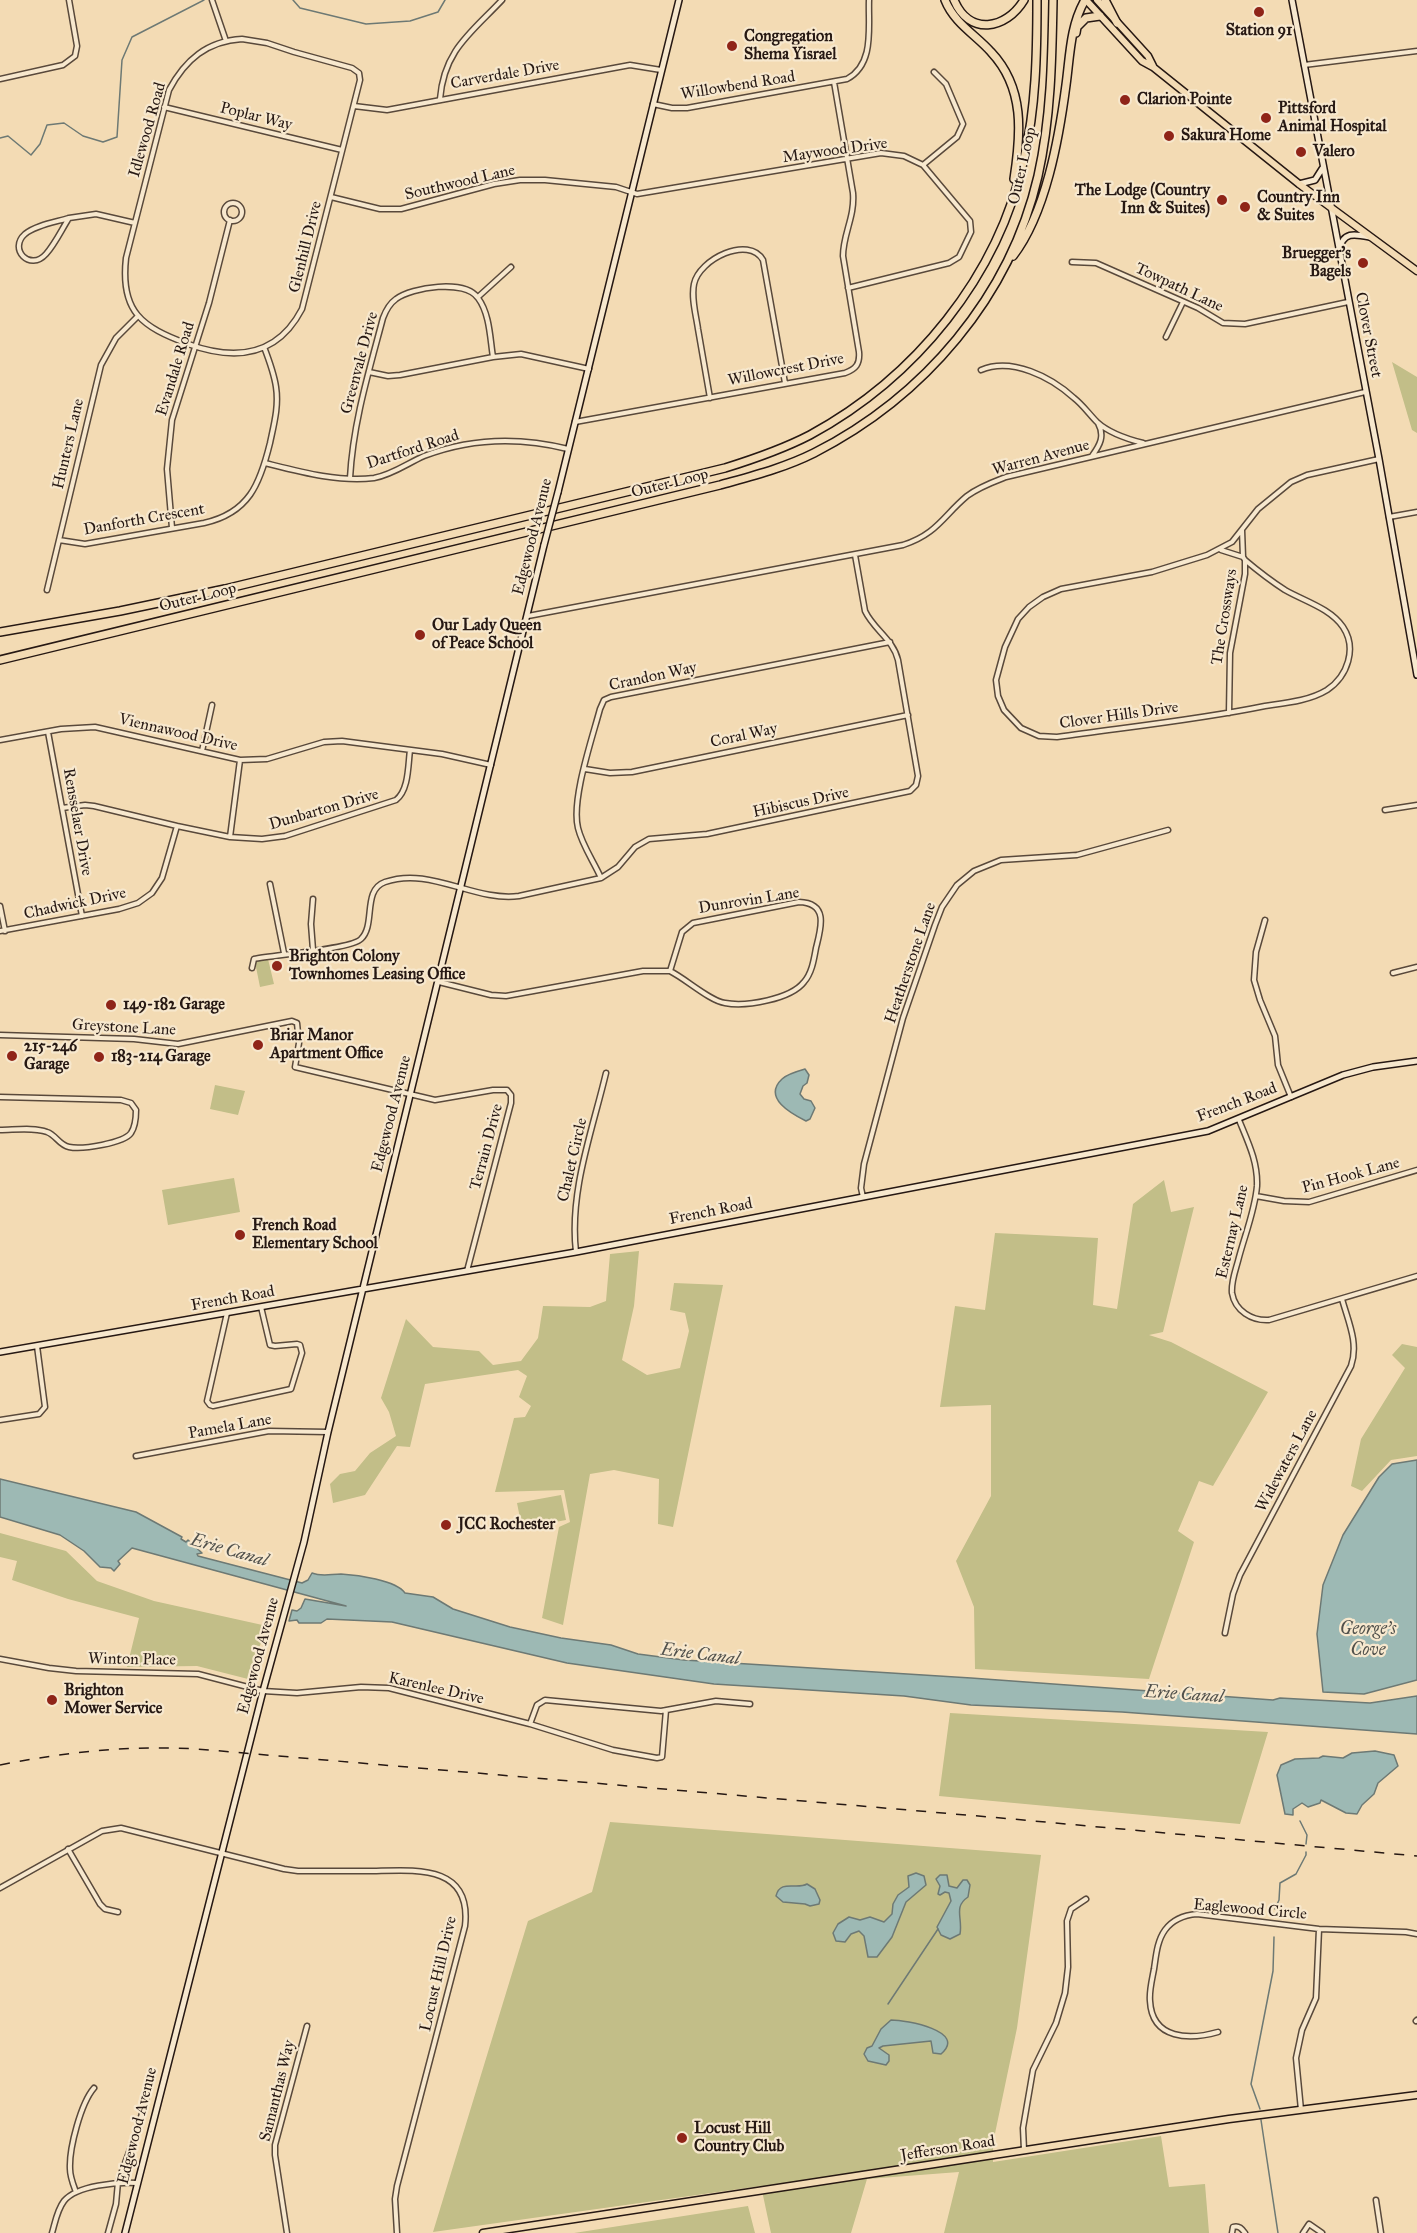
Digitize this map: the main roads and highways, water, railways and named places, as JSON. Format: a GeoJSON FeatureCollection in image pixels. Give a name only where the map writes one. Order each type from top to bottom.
{"type":"FeatureCollection","features":[{"type":"Feature","properties":{"kind":"highway"},"geometry":{"type":"LineString","coordinates":[[945,0],[957,19],[997,59],[1017,99],[1020,135],[1011,202]]}},
{"type":"Feature","properties":{"kind":"highway"},"geometry":{"type":"LineString","coordinates":[[954,0],[967,19],[991,25],[1006,20],[1024,0]]}},
{"type":"Feature","properties":{"kind":"highway","name":"Outer Loop"},"geometry":{"type":"LineString","coordinates":[[0,632],[120,611],[251,583],[725,468],[768,454],[808,436],[848,413],[898,373],[945,323],[971,287],[997,237],[1024,160],[1033,111],[1037,0]]}},
{"type":"Feature","properties":{"kind":"highway","name":"Outer Loop"},"geometry":{"type":"LineString","coordinates":[[0,660],[697,491],[771,471],[813,453],[855,430],[893,403],[915,383],[972,321],[1008,263],[1037,178],[1048,122],[1052,69],[1053,0]]}},
{"type":"Feature","properties":{"kind":"highway"},"geometry":{"type":"LineString","coordinates":[[1008,263],[1019,248],[1031,224],[1046,186],[1055,153],[1074,23],[1086,0]]}},
{"type":"Feature","properties":{"kind":"highway"},"geometry":{"type":"LineString","coordinates":[[1105,0],[1117,23]]}},
{"type":"Feature","properties":{"kind":"highway"},"geometry":{"type":"LineString","coordinates":[[1070,50],[1077,27],[1086,18],[1100,16]]}},
{"type":"Feature","properties":{"kind":"main road"},"geometry":{"type":"LineString","coordinates":[[1086,0],[1142,61],[1153,67],[1299,184],[1417,271]]}},
{"type":"Feature","properties":{"kind":"main road"},"geometry":{"type":"LineString","coordinates":[[1097,0],[1148,56],[1153,67]]}},
{"type":"Feature","properties":{"kind":"main road","name":"Jefferson Road"},"geometry":{"type":"LineString","coordinates":[[483,2233],[1024,2150],[1417,2095]]}},
{"type":"Feature","properties":{"kind":"water"},"geometry":{"type":"Polygon","coordinates":[[[805,1069],[809,1075],[800,1094],[804,1099],[811,1101],[815,1108],[810,1119],[806,1121],[787,1110],[777,1099],[775,1093],[784,1077],[805,1069]]]}},
{"type":"Feature","properties":{"kind":"water","name":"George's Cove"},"geometry":{"type":"Polygon","coordinates":[[[1417,1460],[1417,1680],[1364,1694],[1323,1692],[1317,1634],[1323,1585],[1343,1535],[1379,1477],[1392,1464],[1417,1460]]]}},
{"type":"Feature","properties":{"kind":"water","name":"Erie Canal"},"geometry":{"type":"Polygon","coordinates":[[[0,1479],[136,1512],[182,1537],[181,1539],[186,1542],[188,1540],[202,1553],[197,1554],[198,1556],[302,1583],[308,1580],[312,1573],[376,1579],[400,1588],[405,1593],[433,1597],[453,1609],[510,1627],[561,1638],[611,1645],[638,1654],[684,1660],[1273,1700],[1280,1698],[1370,1703],[1417,1696],[1417,1734],[1122,1712],[971,1705],[904,1696],[714,1684],[567,1663],[392,1622],[327,1619],[321,1623],[299,1623],[297,1620],[289,1621],[292,1610],[297,1611],[301,1608],[305,1599],[346,1606],[132,1548],[118,1561],[120,1564],[114,1571],[111,1568],[100,1567],[84,1551],[60,1535],[0,1517],[0,1479]]]}},
{"type":"Feature","properties":{"kind":"water"},"geometry":{"type":"Polygon","coordinates":[[[1375,1751],[1394,1755],[1398,1766],[1378,1783],[1374,1794],[1362,1805],[1357,1814],[1346,1813],[1321,1800],[1320,1803],[1308,1807],[1302,1803],[1293,1809],[1293,1815],[1285,1814],[1277,1775],[1281,1765],[1295,1759],[1323,1756],[1343,1758],[1352,1753],[1375,1751]]]}},
{"type":"Feature","properties":{"kind":"water"},"geometry":{"type":"Polygon","coordinates":[[[916,1873],[924,1876],[926,1885],[906,1902],[892,1937],[877,1957],[868,1957],[864,1936],[859,1931],[851,1934],[845,1942],[836,1941],[833,1933],[838,1924],[849,1917],[860,1920],[870,1917],[884,1922],[892,1914],[893,1904],[898,1895],[909,1887],[908,1876],[916,1873]]]}},
{"type":"Feature","properties":{"kind":"water"},"geometry":{"type":"Polygon","coordinates":[[[940,1875],[947,1875],[949,1886],[957,1888],[963,1880],[967,1880],[970,1885],[968,1897],[963,1901],[960,1909],[960,1934],[950,1939],[941,1935],[937,1927],[951,1901],[949,1893],[938,1894],[940,1886],[936,1879],[940,1875]]]}},
{"type":"Feature","properties":{"kind":"water"},"geometry":{"type":"Polygon","coordinates":[[[807,1884],[815,1889],[820,1900],[819,1904],[810,1906],[783,1902],[776,1896],[778,1891],[785,1886],[807,1884]]]}},
{"type":"Feature","properties":{"kind":"water"},"geometry":{"type":"Polygon","coordinates":[[[891,2020],[932,2028],[947,2039],[947,2046],[941,2054],[933,2053],[931,2041],[883,2046],[879,2048],[889,2055],[886,2065],[868,2061],[864,2054],[867,2048],[872,2046],[881,2029],[891,2020]]]}},
{"type":"Feature","properties":{"kind":"waterway"},"geometry":{"type":"LineString","coordinates":[[0,138],[8,136],[31,155],[40,144],[47,125],[64,123],[83,136],[103,142],[117,137],[122,60],[132,37],[204,0]]}},
{"type":"Feature","properties":{"kind":"waterway"},"geometry":{"type":"LineString","coordinates":[[293,0],[300,8],[366,24],[410,21],[438,12],[445,0]]}},
{"type":"Feature","properties":{"kind":"waterway"},"geometry":{"type":"LineString","coordinates":[[1300,1821],[1307,1835],[1306,1844]]}},
{"type":"Feature","properties":{"kind":"waterway"},"geometry":{"type":"LineString","coordinates":[[1275,1909],[1279,1900],[1280,1883],[1296,1874],[1306,1852]]}},
{"type":"Feature","properties":{"kind":"waterway"},"geometry":{"type":"LineString","coordinates":[[888,2004],[938,1929]]}},
{"type":"Feature","properties":{"kind":"waterway"},"geometry":{"type":"LineString","coordinates":[[1260,2109],[1251,2084],[1273,1971],[1274,1937]]}},
{"type":"Feature","properties":{"kind":"waterway"},"geometry":{"type":"LineString","coordinates":[[1261,2120],[1278,2233]]}},
{"type":"Feature","properties":{"kind":"railway"},"geometry":{"type":"LineString","coordinates":[[0,1765],[49,1756],[98,1751],[148,1748],[197,1749],[1417,1856]]}},
{"type":"Feature","properties":{"kind":"place","name":"Station 91"},"geometry":{"type":"Point","coordinates":[1259,12]}},
{"type":"Feature","properties":{"kind":"place","name":"Congregation Shema Yisrael"},"geometry":{"type":"Point","coordinates":[732,46]}},
{"type":"Feature","properties":{"kind":"place","name":"Clarion Pointe"},"geometry":{"type":"Point","coordinates":[1125,100]}},
{"type":"Feature","properties":{"kind":"place","name":"Pittsford Animal Hospital"},"geometry":{"type":"Point","coordinates":[1266,118]}},
{"type":"Feature","properties":{"kind":"place","name":"Sakura Home"},"geometry":{"type":"Point","coordinates":[1169,136]}},
{"type":"Feature","properties":{"kind":"place","name":"Valero"},"geometry":{"type":"Point","coordinates":[1301,152]}},
{"type":"Feature","properties":{"kind":"place","name":"The Lodge (Country Inn & Suites)"},"geometry":{"type":"Point","coordinates":[1222,200]}},
{"type":"Feature","properties":{"kind":"place","name":"Country Inn & Suites"},"geometry":{"type":"Point","coordinates":[1245,207]}},
{"type":"Feature","properties":{"kind":"place","name":"Bruegger's Bagels"},"geometry":{"type":"Point","coordinates":[1363,263]}},
{"type":"Feature","properties":{"kind":"place","name":"Our Lady Queen of Peace School"},"geometry":{"type":"Point","coordinates":[420,635]}},
{"type":"Feature","properties":{"kind":"place","name":"Brighton Colony Townhomes Leasing Office"},"geometry":{"type":"Point","coordinates":[277,966]}},
{"type":"Feature","properties":{"kind":"place","name":"149-182 Garage"},"geometry":{"type":"Point","coordinates":[111,1005]}},
{"type":"Feature","properties":{"kind":"place","name":"Briar Manor Apartment Office"},"geometry":{"type":"Point","coordinates":[258,1045]}},
{"type":"Feature","properties":{"kind":"place","name":"215-246 Garage"},"geometry":{"type":"Point","coordinates":[12,1056]}},
{"type":"Feature","properties":{"kind":"place","name":"183-214 Garage"},"geometry":{"type":"Point","coordinates":[99,1057]}},
{"type":"Feature","properties":{"kind":"place","name":"French Road Elementary School"},"geometry":{"type":"Point","coordinates":[240,1235]}},
{"type":"Feature","properties":{"kind":"place","name":"JCC Rochester"},"geometry":{"type":"Point","coordinates":[446,1525]}},
{"type":"Feature","properties":{"kind":"place","name":"Brighton Mower Service"},"geometry":{"type":"Point","coordinates":[52,1700]}},
{"type":"Feature","properties":{"kind":"place","name":"Locust Hill Country Club"},"geometry":{"type":"Point","coordinates":[682,2138]}}]}
